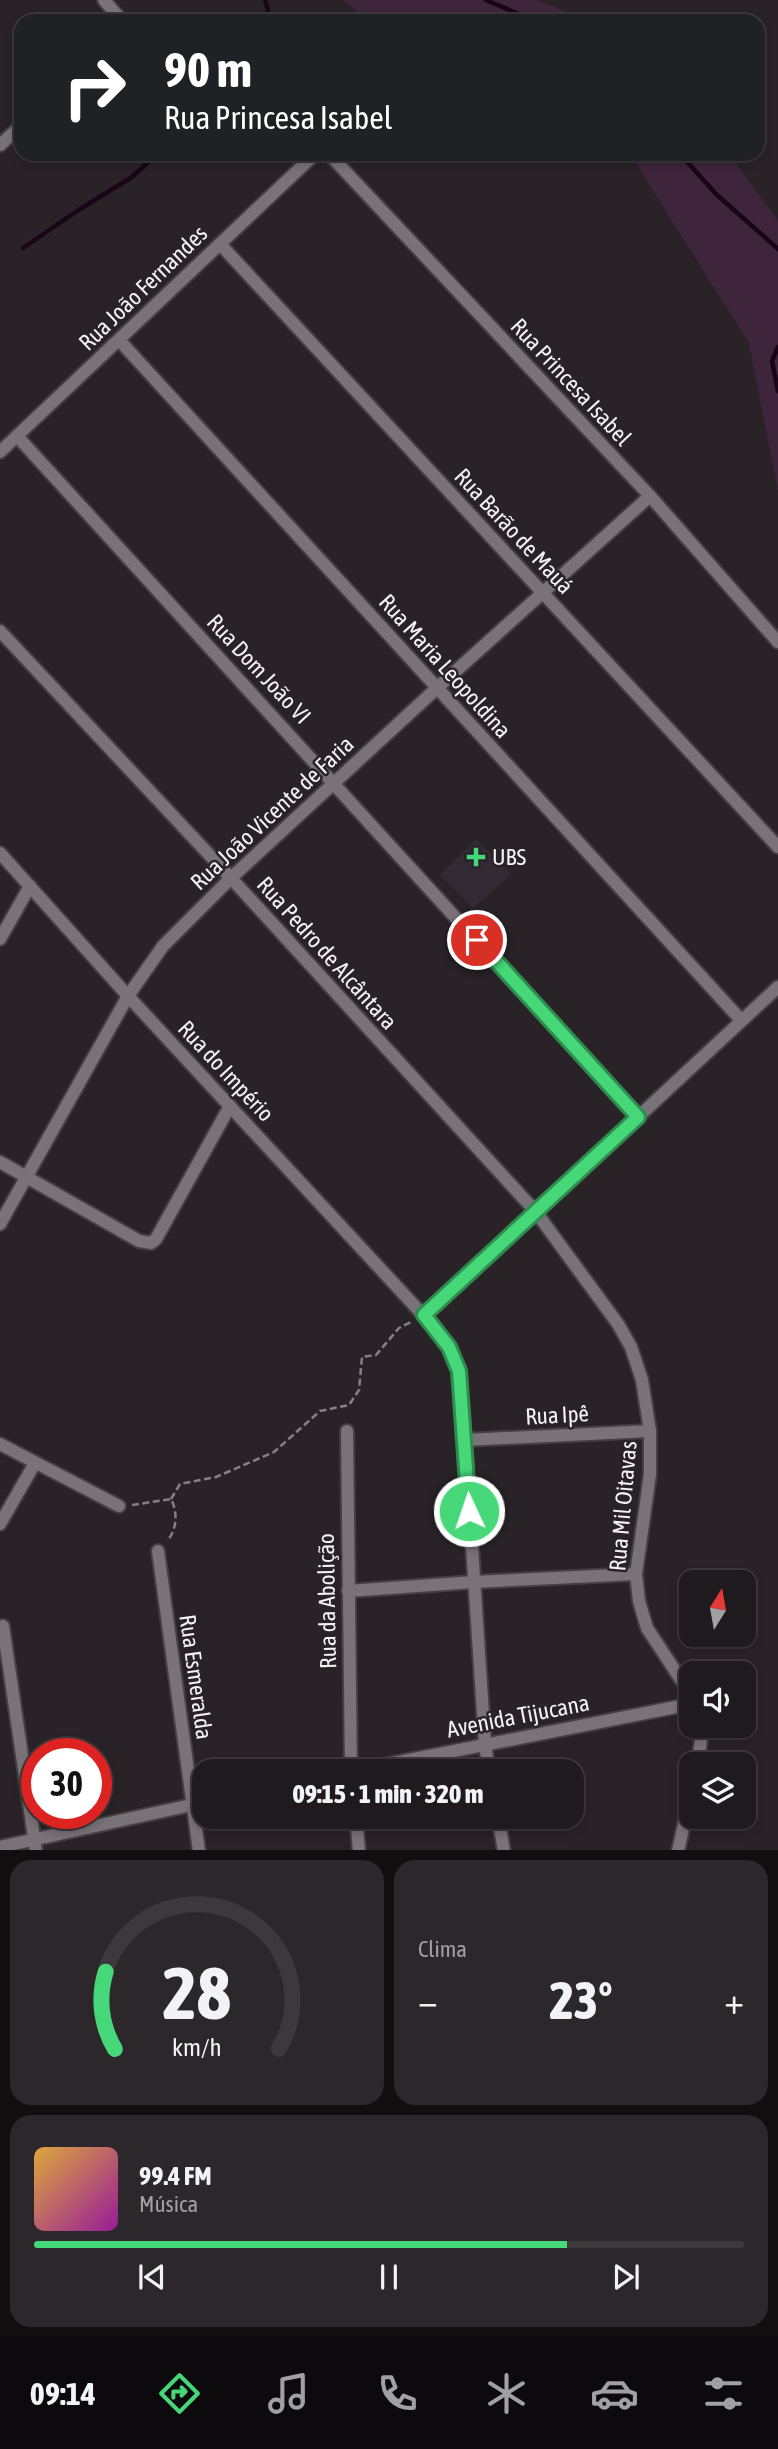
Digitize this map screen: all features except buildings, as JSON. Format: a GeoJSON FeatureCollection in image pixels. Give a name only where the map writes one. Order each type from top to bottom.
{"type":"FeatureCollection","features":[{"type":"Feature","properties":{"kind":"street"},"geometry":{"type":"LineString","coordinates":[[104,0],[116,14]]}},
{"type":"Feature","properties":{"kind":"street"},"geometry":{"type":"LineString","coordinates":[[0,145],[14,132]]}},
{"type":"Feature","properties":{"kind":"street","name":"Rua João Fernandes"},"geometry":{"type":"LineString","coordinates":[[0,452],[308,161]]}},
{"type":"Feature","properties":{"kind":"street","name":"Rua Princesa Isabel"},"geometry":{"type":"LineString","coordinates":[[336,161],[650,496],[778,642]]}},
{"type":"Feature","properties":{"kind":"street","name":"Rua Barão de Mauá"},"geometry":{"type":"LineString","coordinates":[[220,244],[778,847]]}},
{"type":"Feature","properties":{"kind":"street","name":"Rua Maria Leopoldina"},"geometry":{"type":"LineString","coordinates":[[119,340],[741,1020]]}},
{"type":"Feature","properties":{"kind":"street","name":"Rua Dom João VI"},"geometry":{"type":"LineString","coordinates":[[17,436],[638,1117]]}},
{"type":"Feature","properties":{"kind":"street","name":"Rua João Vicente de Faria"},"geometry":{"type":"LineString","coordinates":[[0,1224],[128,996],[163,946],[231,878],[650,496]]}},
{"type":"Feature","properties":{"kind":"street","name":"Rua Pedro de Alcântara"},"geometry":{"type":"LineString","coordinates":[[0,631],[231,878],[536,1212]]}},
{"type":"Feature","properties":{"kind":"street","name":"Rua do Império"},"geometry":{"type":"LineString","coordinates":[[0,853],[128,996],[424,1315],[449,1347],[456,1362],[465,1440],[487,1759]]}},
{"type":"Feature","properties":{"kind":"street"},"geometry":{"type":"LineString","coordinates":[[0,939],[30,886]]}},
{"type":"Feature","properties":{"kind":"street"},"geometry":{"type":"LineString","coordinates":[[424,1315],[778,987]]}},
{"type":"Feature","properties":{"kind":"street"},"geometry":{"type":"LineString","coordinates":[[0,1162],[143,1243],[150,1243],[156,1239],[230,1106]]}},
{"type":"Feature","properties":{"kind":"street","name":"Rua Mil Oitavas"},"geometry":{"type":"LineString","coordinates":[[536,1212],[603,1302],[631,1347],[642,1380],[650,1432],[650,1474],[636,1574],[639,1601],[648,1629],[679,1677]]}},
{"type":"Feature","properties":{"kind":"street","name":"Rua da Abolição"},"geometry":{"type":"LineString","coordinates":[[347,1431],[352,1759]]}},
{"type":"Feature","properties":{"kind":"street","name":"Rua Ipê"},"geometry":{"type":"LineString","coordinates":[[465,1440],[650,1432]]}},
{"type":"Feature","properties":{"kind":"street"},"geometry":{"type":"LineString","coordinates":[[0,1444],[119,1506]]}},
{"type":"Feature","properties":{"kind":"street"},"geometry":{"type":"LineString","coordinates":[[0,1524],[35,1463]]}},
{"type":"Feature","properties":{"kind":"street","name":"Rua Esmeralda"},"geometry":{"type":"LineString","coordinates":[[158,1551],[192,1760]]}},
{"type":"Feature","properties":{"kind":"street"},"geometry":{"type":"LineString","coordinates":[[348,1591],[636,1574]]}},
{"type":"Feature","properties":{"kind":"street"},"geometry":{"type":"LineString","coordinates":[[3,1626],[35,1845]]}},
{"type":"Feature","properties":{"kind":"street","name":"Avenida Tijucana"},"geometry":{"type":"LineString","coordinates":[[411,1759],[679,1706]]}},
{"type":"Feature","properties":{"kind":"street"},"geometry":{"type":"LineString","coordinates":[[0,1847],[35,1845],[192,1805]]}},
{"type":"Feature","properties":{"kind":"street","name":"Rua Esmeralda"},"geometry":{"type":"LineString","coordinates":[[199,1829],[199,1850]]}},
{"type":"Feature","properties":{"kind":"street"},"geometry":{"type":"LineString","coordinates":[[357,1829],[359,1850]]}},
{"type":"Feature","properties":{"kind":"street"},"geometry":{"type":"LineString","coordinates":[[500,1829],[504,1850]]}},
{"type":"Feature","properties":{"kind":"street"},"geometry":{"type":"LineString","coordinates":[[678,1850],[683,1829]]}},
{"type":"Feature","properties":{"kind":"path"},"geometry":{"type":"LineString","coordinates":[[158,1551],[171,1537],[175,1525],[172,1499],[180,1484],[216,1476],[274,1452],[320,1411],[349,1405],[359,1390],[362,1357],[376,1355],[399,1328],[424,1315]]}},
{"type":"Feature","properties":{"kind":"path"},"geometry":{"type":"LineString","coordinates":[[119,1506],[172,1499]]}},
{"type":"Feature","properties":{"kind":"shaded area"},"geometry":{"type":"Polygon","coordinates":[[[342,0],[535,0],[572,14],[361,14],[342,0]]]}},
{"type":"Feature","properties":{"kind":"shaded area"},"geometry":{"type":"Polygon","coordinates":[[[734,161],[778,221],[778,491],[749,343],[635,162],[734,161]]]}},
{"type":"Feature","properties":{"kind":"shaded area","name":"UBS"},"geometry":{"type":"Polygon","coordinates":[[[476,839],[512,874],[473,908],[440,875],[476,839]]]}},
{"type":"Feature","properties":{"kind":"waterway"},"geometry":{"type":"LineString","coordinates":[[265,0],[269,14]]}},
{"type":"Feature","properties":{"kind":"waterway"},"geometry":{"type":"LineString","coordinates":[[486,0],[519,14]]}},
{"type":"Feature","properties":{"kind":"waterway"},"geometry":{"type":"LineString","coordinates":[[23,248],[132,177],[149,161]]}},
{"type":"Feature","properties":{"kind":"waterway"},"geometry":{"type":"LineString","coordinates":[[686,161],[717,195],[778,249]]}},
{"type":"Feature","properties":{"kind":"waterway"},"geometry":{"type":"LineString","coordinates":[[778,347],[772,361],[778,391]]}},
{"type":"Feature","properties":{"kind":"place","name":"UBS"},"geometry":{"type":"Point","coordinates":[476,857]}},
{"type":"Feature","properties":{"kind":"route"},"geometry":{"type":"LineString","coordinates":[[469,1511],[459,1371],[449,1347],[424,1315],[638,1117],[477,940]]}}]}
